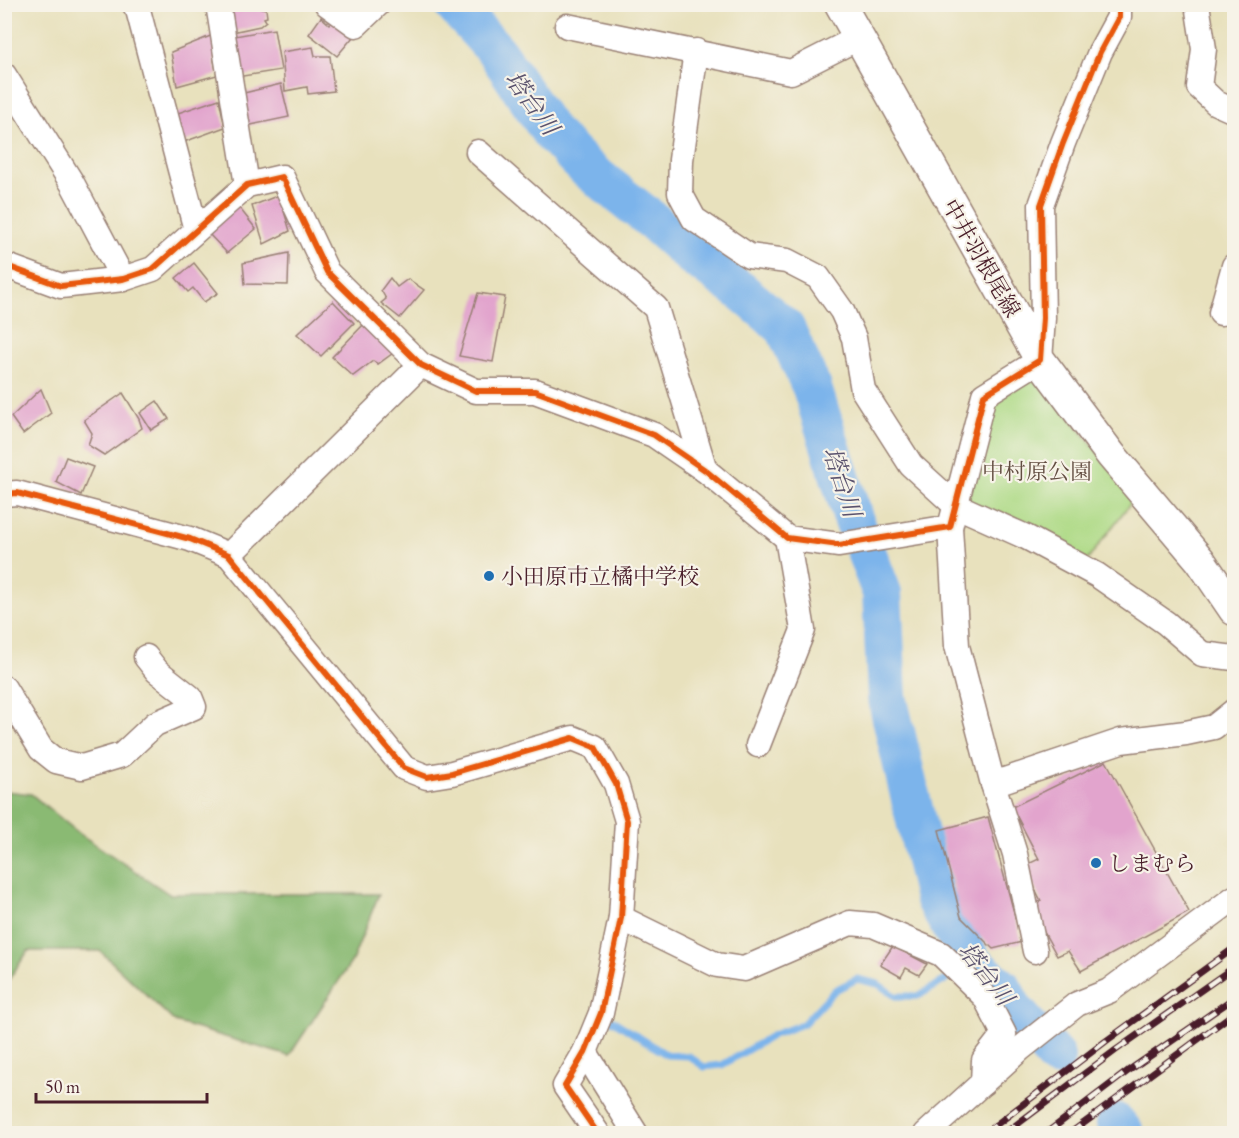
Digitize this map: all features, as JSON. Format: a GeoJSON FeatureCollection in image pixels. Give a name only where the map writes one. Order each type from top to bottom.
{"type":"FeatureCollection","features":[{"type":"Feature","properties":{"kind":"main road","name":"中井羽根尾線"},"geometry":{"type":"LineString","coordinates":[[840,4],[1040,360],[1111,455],[1200,560],[1234,610]]}},
{"type":"Feature","properties":{"kind":"street"},"geometry":{"type":"LineString","coordinates":[[218,4],[247,185]]}},
{"type":"Feature","properties":{"kind":"street"},"geometry":{"type":"LineString","coordinates":[[327,4],[356,25],[378,4]]}},
{"type":"Feature","properties":{"kind":"street"},"geometry":{"type":"LineString","coordinates":[[1035,951],[1015,854],[993,784],[957,646],[952,516],[984,395],[1040,360],[1043,318],[1041,205],[1100,52],[1119,17],[1119,4]]}},
{"type":"Feature","properties":{"kind":"street"},"geometry":{"type":"LineString","coordinates":[[1197,4],[1204,49],[1199,87],[1216,103],[1234,111]]}},
{"type":"Feature","properties":{"kind":"street"},"geometry":{"type":"LineString","coordinates":[[140,6],[196,230]]}},
{"type":"Feature","properties":{"kind":"street"},"geometry":{"type":"LineString","coordinates":[[567,26],[791,72],[858,38]]}},
{"type":"Feature","properties":{"kind":"street"},"geometry":{"type":"LineString","coordinates":[[696,51],[681,160],[680,193],[694,219],[749,256],[787,261],[818,277],[842,310],[854,338],[863,390],[911,465],[952,516]]}},
{"type":"Feature","properties":{"kind":"street"},"geometry":{"type":"LineString","coordinates":[[4,75],[72,183],[123,279]]}},
{"type":"Feature","properties":{"kind":"street"},"geometry":{"type":"LineString","coordinates":[[478,152],[656,308],[705,470]]}},
{"type":"Feature","properties":{"kind":"street"},"geometry":{"type":"LineString","coordinates":[[4,266],[61,286],[123,279],[153,269],[247,185],[282,177],[327,272],[420,365],[476,391],[535,391],[654,435],[705,470],[787,538],[839,546],[867,541],[952,516],[1026,537],[1097,575],[1166,623],[1202,654],[1234,658]]}},
{"type":"Feature","properties":{"kind":"street"},"geometry":{"type":"LineString","coordinates":[[1221,313],[1234,267]]}},
{"type":"Feature","properties":{"kind":"street"},"geometry":{"type":"LineString","coordinates":[[229,555],[420,365]]}},
{"type":"Feature","properties":{"kind":"street"},"geometry":{"type":"LineString","coordinates":[[4,494],[17,492],[178,536],[229,555],[404,768],[427,777],[452,773],[573,738],[595,747],[616,784],[627,821],[621,918],[601,1013],[585,1052],[565,1086],[598,1134]]}},
{"type":"Feature","properties":{"kind":"street"},"geometry":{"type":"LineString","coordinates":[[758,745],[803,630],[787,538]]}},
{"type":"Feature","properties":{"kind":"street"},"geometry":{"type":"LineString","coordinates":[[4,688],[41,749],[56,761],[82,767],[122,755],[154,724],[194,707],[190,697],[157,671],[146,657]]}},
{"type":"Feature","properties":{"kind":"street"},"geometry":{"type":"LineString","coordinates":[[993,784],[1121,741],[1186,734],[1214,728],[1234,711]]}},
{"type":"Feature","properties":{"kind":"street"},"geometry":{"type":"LineString","coordinates":[[926,1134],[1020,1049],[1077,1005],[1109,991],[1129,978],[1234,898]]}},
{"type":"Feature","properties":{"kind":"street"},"geometry":{"type":"LineString","coordinates":[[621,918],[717,965],[744,969],[850,922],[873,926],[941,954],[985,997],[1004,1034],[984,1060],[983,1083]]}},
{"type":"Feature","properties":{"kind":"street"},"geometry":{"type":"LineString","coordinates":[[585,1052],[636,1134]]}},
{"type":"Feature","properties":{"kind":"green space","name":"中村原公園"},"geometry":{"type":"Polygon","coordinates":[[[1036,376],[1135,497],[1086,562],[967,501],[995,401],[1036,376]]]}},
{"type":"Feature","properties":{"kind":"green space"},"geometry":{"type":"Polygon","coordinates":[[[5,791],[31,794],[80,834],[169,894],[379,894],[352,961],[289,1056],[175,1022],[100,951],[28,951],[5,985],[5,791]]]}},
{"type":"Feature","properties":{"kind":"building"},"geometry":{"type":"Polygon","coordinates":[[[225,4],[244,4],[266,9],[267,17],[264,18],[266,21],[260,26],[232,32],[225,4]]]}},
{"type":"Feature","properties":{"kind":"building"},"geometry":{"type":"Polygon","coordinates":[[[321,17],[329,24],[334,19],[353,37],[337,56],[309,34],[321,17]]]}},
{"type":"Feature","properties":{"kind":"building"},"geometry":{"type":"Polygon","coordinates":[[[274,29],[281,70],[237,77],[229,37],[274,29]]]}},
{"type":"Feature","properties":{"kind":"building"},"geometry":{"type":"Polygon","coordinates":[[[213,35],[220,55],[214,60],[217,75],[177,86],[171,52],[213,35]]]}},
{"type":"Feature","properties":{"kind":"building"},"geometry":{"type":"Polygon","coordinates":[[[313,47],[315,56],[330,56],[334,91],[308,94],[307,87],[285,91],[282,52],[313,47]]]}},
{"type":"Feature","properties":{"kind":"building"},"geometry":{"type":"Polygon","coordinates":[[[281,84],[289,117],[246,126],[240,94],[281,84]]]}},
{"type":"Feature","properties":{"kind":"building"},"geometry":{"type":"Polygon","coordinates":[[[219,99],[225,127],[181,143],[172,115],[219,99]]]}},
{"type":"Feature","properties":{"kind":"building"},"geometry":{"type":"Polygon","coordinates":[[[279,195],[290,231],[264,244],[252,206],[279,195]]]}},
{"type":"Feature","properties":{"kind":"building"},"geometry":{"type":"Polygon","coordinates":[[[237,205],[256,229],[227,253],[208,233],[237,205]]]}},
{"type":"Feature","properties":{"kind":"building"},"geometry":{"type":"Polygon","coordinates":[[[289,253],[288,285],[245,284],[243,263],[289,253]]]}},
{"type":"Feature","properties":{"kind":"building"},"geometry":{"type":"Polygon","coordinates":[[[194,263],[218,293],[204,302],[193,288],[188,292],[176,278],[194,263]]]}},
{"type":"Feature","properties":{"kind":"building"},"geometry":{"type":"Polygon","coordinates":[[[390,278],[397,287],[408,279],[424,290],[400,318],[381,303],[386,299],[381,290],[390,278]]]}},
{"type":"Feature","properties":{"kind":"building"},"geometry":{"type":"Polygon","coordinates":[[[478,293],[505,297],[493,362],[459,356],[478,293]]]}},
{"type":"Feature","properties":{"kind":"building"},"geometry":{"type":"Polygon","coordinates":[[[333,301],[354,323],[321,356],[297,334],[333,301]]]}},
{"type":"Feature","properties":{"kind":"building"},"geometry":{"type":"Polygon","coordinates":[[[366,322],[400,348],[378,364],[373,361],[353,376],[332,357],[366,322]]]}},
{"type":"Feature","properties":{"kind":"building"},"geometry":{"type":"Polygon","coordinates":[[[41,389],[51,413],[23,434],[11,417],[41,389]]]}},
{"type":"Feature","properties":{"kind":"building"},"geometry":{"type":"Polygon","coordinates":[[[123,393],[142,428],[104,455],[88,445],[92,433],[84,420],[123,393]]]}},
{"type":"Feature","properties":{"kind":"building"},"geometry":{"type":"Polygon","coordinates":[[[157,401],[169,419],[151,430],[140,413],[157,401]]]}},
{"type":"Feature","properties":{"kind":"building"},"geometry":{"type":"Polygon","coordinates":[[[66,457],[93,467],[81,495],[56,482],[66,457]]]}},
{"type":"Feature","properties":{"kind":"building","name":"しまむら"},"geometry":{"type":"Polygon","coordinates":[[[1106,761],[1189,912],[1081,971],[1068,951],[1057,956],[1030,906],[1041,901],[1024,866],[1039,859],[1012,807],[1106,761]]]}},
{"type":"Feature","properties":{"kind":"building"},"geometry":{"type":"Polygon","coordinates":[[[988,817],[1022,942],[993,949],[961,917],[939,830],[988,817]]]}},
{"type":"Feature","properties":{"kind":"building"},"geometry":{"type":"Polygon","coordinates":[[[893,946],[927,964],[919,975],[906,968],[901,977],[880,965],[893,946]]]}},
{"type":"Feature","properties":{"kind":"waterway","name":"塔台川"},"geometry":{"type":"LineString","coordinates":[[453,4],[496,51],[551,133],[587,169],[653,221],[691,255],[741,291],[785,328],[812,388],[853,518],[882,593],[887,697],[934,898],[973,964],[1002,988],[1014,1010],[1055,1057]]}},
{"type":"Feature","properties":{"kind":"waterway"},"geometry":{"type":"LineString","coordinates":[[606,1016],[667,1055],[689,1056],[704,1067],[722,1065],[773,1035],[803,1024],[835,990],[857,979],[878,984],[895,996],[918,996],[973,964]]}},
{"type":"Feature","properties":{"kind":"waterway","name":"塔台川"},"geometry":{"type":"LineString","coordinates":[[1116,1123],[1125,1134]]}},
{"type":"Feature","properties":{"kind":"railway"},"geometry":{"type":"LineString","coordinates":[[984,1134],[1234,948]]}},
{"type":"Feature","properties":{"kind":"railway"},"geometry":{"type":"LineString","coordinates":[[1004,1134],[1116,1050],[1234,967]]}},
{"type":"Feature","properties":{"kind":"railway"},"geometry":{"type":"LineString","coordinates":[[1045,1134],[1128,1071],[1234,998]]}},
{"type":"Feature","properties":{"kind":"railway"},"geometry":{"type":"LineString","coordinates":[[1069,1134],[1234,1013]]}},
{"type":"Feature","properties":{"kind":"cycle path"},"geometry":{"type":"LineString","coordinates":[[4,265],[61,286],[123,279],[153,269],[247,185],[282,177],[327,272],[421,365],[476,391],[535,391],[654,435],[705,470],[787,538],[839,545],[950,527],[984,395],[1040,360],[1043,318],[1041,205],[1100,52],[1119,17],[1119,4]]}},
{"type":"Feature","properties":{"kind":"cycle path"},"geometry":{"type":"LineString","coordinates":[[4,494],[17,493],[190,539],[229,555],[404,768],[427,777],[452,773],[573,738],[595,747],[616,784],[627,821],[621,918],[601,1013],[585,1052],[565,1086],[598,1134]]}},
{"type":"Feature","properties":{"kind":"place","name":"小田原市立橘中学校"},"geometry":{"type":"Point","coordinates":[489,576]}},
{"type":"Feature","properties":{"kind":"place","name":"しまむら"},"geometry":{"type":"Point","coordinates":[1096,863]}}]}
